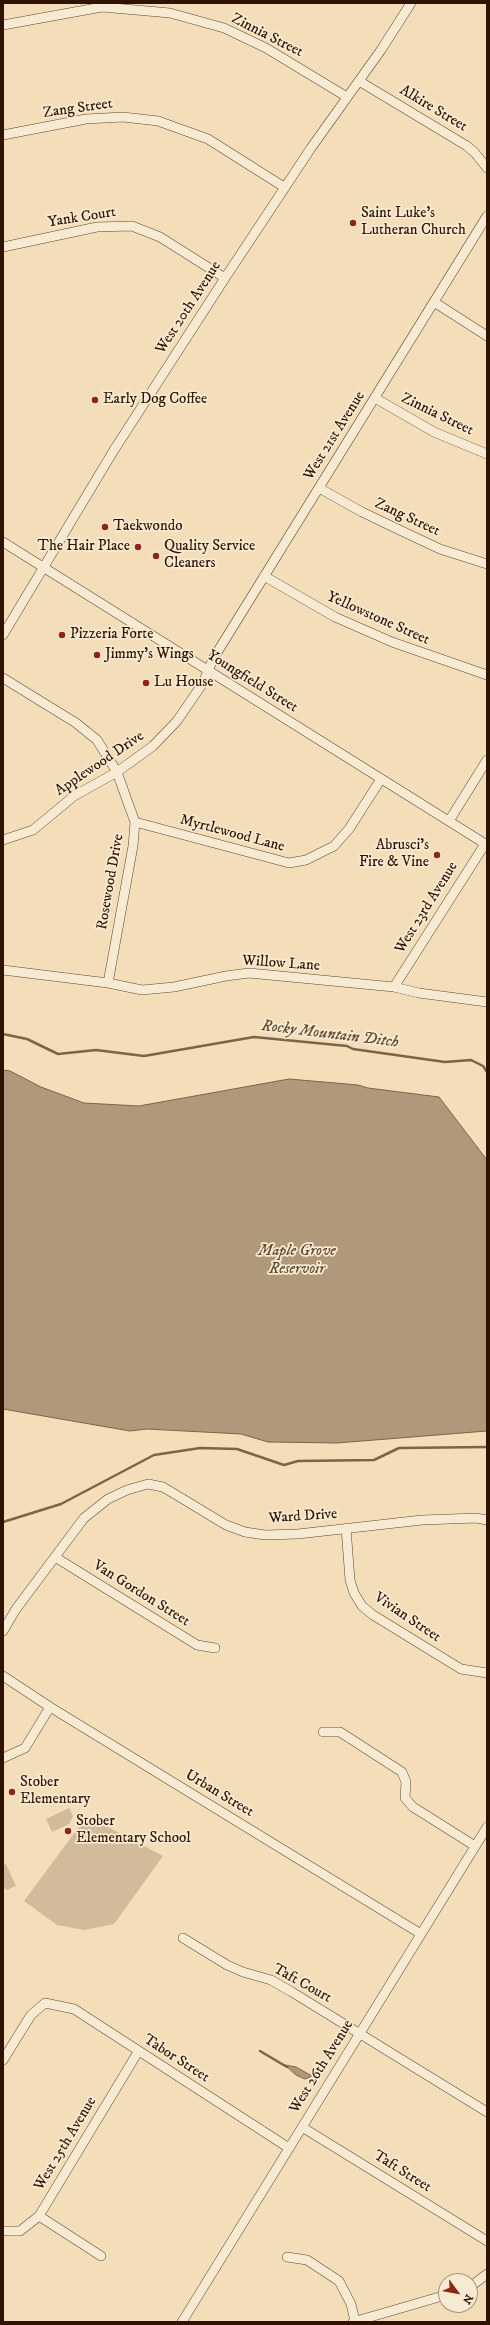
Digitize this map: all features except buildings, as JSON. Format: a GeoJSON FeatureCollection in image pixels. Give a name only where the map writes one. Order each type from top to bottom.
{"type":"FeatureCollection","features":[{"type":"Feature","properties":{"kind":"street","name":"West 20th Avenue"},"geometry":{"type":"LineString","coordinates":[[3,635],[114,450],[284,187],[359,81],[408,4]]}},
{"type":"Feature","properties":{"kind":"street","name":"Zinnia Street"},"geometry":{"type":"LineString","coordinates":[[3,25],[102,7],[170,13],[224,28],[266,48],[348,97]]}},
{"type":"Feature","properties":{"kind":"street","name":"Alkire Street"},"geometry":{"type":"LineString","coordinates":[[359,81],[467,146],[475,152],[487,168]]}},
{"type":"Feature","properties":{"kind":"street","name":"Zang Street"},"geometry":{"type":"LineString","coordinates":[[3,135],[86,119],[123,117],[158,121],[208,139],[284,187]]}},
{"type":"Feature","properties":{"kind":"street","name":"West 21st Avenue"},"geometry":{"type":"LineString","coordinates":[[206,670],[487,216]]}},
{"type":"Feature","properties":{"kind":"street","name":"Yank Court"},"geometry":{"type":"LineString","coordinates":[[3,248],[97,227],[132,226],[160,237],[225,278]]}},
{"type":"Feature","properties":{"kind":"street"},"geometry":{"type":"LineString","coordinates":[[434,302],[487,336]]}},
{"type":"Feature","properties":{"kind":"street","name":"Zinnia Street"},"geometry":{"type":"LineString","coordinates":[[375,398],[434,432],[487,454]]}},
{"type":"Feature","properties":{"kind":"street","name":"Zang Street"},"geometry":{"type":"LineString","coordinates":[[319,488],[362,512],[440,549],[487,564]]}},
{"type":"Feature","properties":{"kind":"street","name":"Youngfield Street"},"geometry":{"type":"LineString","coordinates":[[3,542],[486,844]]}},
{"type":"Feature","properties":{"kind":"street","name":"Yellowstone Street"},"geometry":{"type":"LineString","coordinates":[[264,576],[335,617],[392,642],[487,675]]}},
{"type":"Feature","properties":{"kind":"street","name":"Applewood Drive"},"geometry":{"type":"LineString","coordinates":[[3,840],[33,830],[74,796],[117,772],[164,736],[191,703],[203,683],[206,670]]}},
{"type":"Feature","properties":{"kind":"street","name":"Rosewood Drive"},"geometry":{"type":"LineString","coordinates":[[3,678],[88,732],[97,740],[117,772],[134,822],[133,846],[108,983]]}},
{"type":"Feature","properties":{"kind":"street"},"geometry":{"type":"LineString","coordinates":[[449,821],[487,760]]}},
{"type":"Feature","properties":{"kind":"street","name":"Myrtlewood Lane"},"geometry":{"type":"LineString","coordinates":[[134,822],[289,863],[306,860],[334,846],[349,829],[381,779]]}},
{"type":"Feature","properties":{"kind":"street","name":"West 23rd Avenue"},"geometry":{"type":"LineString","coordinates":[[394,987],[486,844]]}},
{"type":"Feature","properties":{"kind":"street","name":"Willow Lane"},"geometry":{"type":"LineString","coordinates":[[3,970],[148,989],[174,987],[226,976],[249,973],[394,987],[418,993],[487,1002]]}},
{"type":"Feature","properties":{"kind":"street","name":"Ward Drive"},"geometry":{"type":"LineString","coordinates":[[3,1631],[54,1557],[91,1511],[114,1496],[148,1484],[163,1487],[226,1525],[245,1532],[298,1534],[422,1520],[476,1518],[487,1520]]}},
{"type":"Feature","properties":{"kind":"street","name":"Vivian Street"},"geometry":{"type":"LineString","coordinates":[[346,1528],[350,1580],[354,1593],[362,1606],[373,1616],[461,1669],[487,1673]]}},
{"type":"Feature","properties":{"kind":"street","name":"Van Gordon Street"},"geometry":{"type":"LineString","coordinates":[[54,1557],[197,1645],[215,1648]]}},
{"type":"Feature","properties":{"kind":"street","name":"Urban Street"},"geometry":{"type":"LineString","coordinates":[[3,1676],[50,1707],[421,1934]]}},
{"type":"Feature","properties":{"kind":"street"},"geometry":{"type":"LineString","coordinates":[[3,1758],[25,1748],[50,1707]]}},
{"type":"Feature","properties":{"kind":"street"},"geometry":{"type":"LineString","coordinates":[[323,1732],[340,1732],[402,1772],[406,1782],[405,1798],[413,1807],[475,1846]]}},
{"type":"Feature","properties":{"kind":"street","name":"West 26th Avenue"},"geometry":{"type":"LineString","coordinates":[[182,2322],[487,1827]]}},
{"type":"Feature","properties":{"kind":"street","name":"Taft Court"},"geometry":{"type":"LineString","coordinates":[[183,1938],[227,1965],[243,1972],[272,1980],[487,2112]]}},
{"type":"Feature","properties":{"kind":"street","name":"Tabor Street"},"geometry":{"type":"LineString","coordinates":[[3,2060],[31,2015],[45,2003],[74,2009],[138,2052],[289,2148]]}},
{"type":"Feature","properties":{"kind":"street","name":"West 25th Avenue"},"geometry":{"type":"LineString","coordinates":[[3,2231],[20,2231],[39,2216],[138,2052]]}},
{"type":"Feature","properties":{"kind":"street","name":"Taft Street"},"geometry":{"type":"LineString","coordinates":[[302,2127],[487,2241]]}},
{"type":"Feature","properties":{"kind":"street"},"geometry":{"type":"LineString","coordinates":[[39,2216],[101,2256]]}},
{"type":"Feature","properties":{"kind":"street"},"geometry":{"type":"LineString","coordinates":[[287,2257],[307,2260],[339,2281],[351,2304],[354,2322],[438,2297]]}},
{"type":"Feature","properties":{"kind":"street"},"geometry":{"type":"LineString","coordinates":[[478,2281],[487,2274]]}},
{"type":"Feature","properties":{"kind":"shaded area"},"geometry":{"type":"Polygon","coordinates":[[[69,1808],[73,1816],[69,1824],[52,1832],[46,1819],[69,1808]]]}},
{"type":"Feature","properties":{"kind":"shaded area"},"geometry":{"type":"Polygon","coordinates":[[[87,1816],[163,1856],[114,1924],[84,1930],[57,1925],[24,1901],[87,1816]]]}},
{"type":"Feature","properties":{"kind":"shaded area"},"geometry":{"type":"Polygon","coordinates":[[[6,1864],[16,1886],[7,1890],[3,1887],[3,1865],[6,1864]]]}},
{"type":"Feature","properties":{"kind":"water","name":"Maple Grove Reservoir"},"geometry":{"type":"Polygon","coordinates":[[[3,1070],[10,1071],[41,1087],[84,1103],[139,1106],[289,1079],[358,1085],[368,1088],[439,1097],[487,1160],[487,1431],[337,1443],[268,1442],[241,1434],[147,1429],[130,1431],[3,1409],[3,1070]]]}},
{"type":"Feature","properties":{"kind":"water"},"geometry":{"type":"Polygon","coordinates":[[[285,2065],[296,2067],[312,2076],[305,2079],[296,2075],[285,2065]]]}},
{"type":"Feature","properties":{"kind":"waterway","name":"Rocky Mountain Ditch"},"geometry":{"type":"LineString","coordinates":[[3,1034],[27,1039],[58,1054],[96,1050],[144,1056],[254,1037],[347,1046],[353,1049],[445,1062],[471,1060],[483,1066],[487,1072]]}},
{"type":"Feature","properties":{"kind":"waterway","name":"Rocky Mountain Ditch"},"geometry":{"type":"LineString","coordinates":[[3,1522],[61,1504],[154,1455],[200,1448],[237,1449],[284,1465],[298,1461],[374,1460],[399,1448],[487,1447]]}},
{"type":"Feature","properties":{"kind":"waterway"},"geometry":{"type":"LineString","coordinates":[[260,2051],[287,2067]]}},
{"type":"Feature","properties":{"kind":"place","name":"Saint Luke's Lutheran Church"},"geometry":{"type":"Point","coordinates":[353,223]}},
{"type":"Feature","properties":{"kind":"place","name":"Early Dog Coffee"},"geometry":{"type":"Point","coordinates":[95,400]}},
{"type":"Feature","properties":{"kind":"place","name":"Taekwondo"},"geometry":{"type":"Point","coordinates":[105,527]}},
{"type":"Feature","properties":{"kind":"place","name":"The Hair Place"},"geometry":{"type":"Point","coordinates":[138,547]}},
{"type":"Feature","properties":{"kind":"place","name":"Quality Service Cleaners"},"geometry":{"type":"Point","coordinates":[156,556]}},
{"type":"Feature","properties":{"kind":"place","name":"Pizzeria Forte"},"geometry":{"type":"Point","coordinates":[62,635]}},
{"type":"Feature","properties":{"kind":"place","name":"Jimmy's Wings"},"geometry":{"type":"Point","coordinates":[97,655]}},
{"type":"Feature","properties":{"kind":"place","name":"Lu House"},"geometry":{"type":"Point","coordinates":[146,683]}},
{"type":"Feature","properties":{"kind":"place","name":"Abrusci's Fire & Vine"},"geometry":{"type":"Point","coordinates":[437,855]}},
{"type":"Feature","properties":{"kind":"place","name":"Stober Elementary"},"geometry":{"type":"Point","coordinates":[12,1792]}},
{"type":"Feature","properties":{"kind":"place","name":"Stober Elementary School"},"geometry":{"type":"Point","coordinates":[68,1831]}}]}
